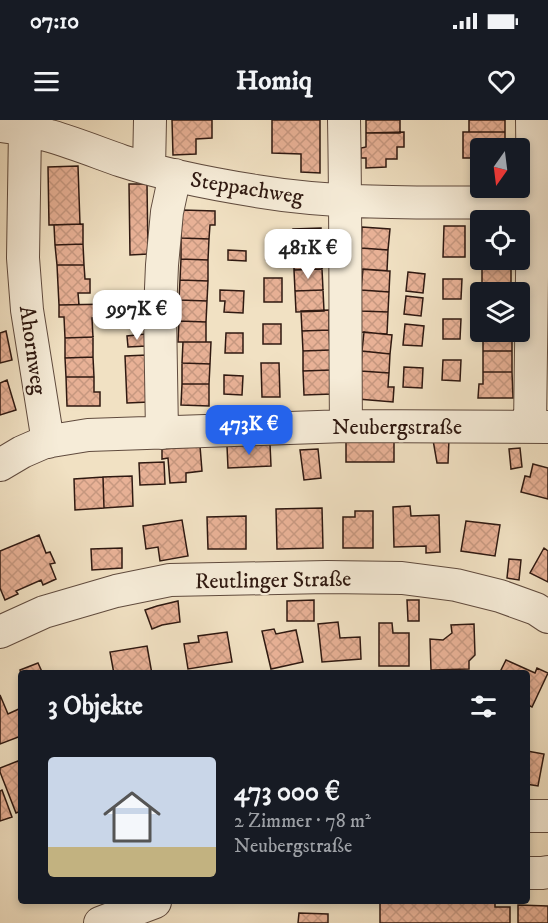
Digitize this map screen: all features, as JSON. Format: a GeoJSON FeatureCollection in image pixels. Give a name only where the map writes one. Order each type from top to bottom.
{"type":"FeatureCollection","features":[{"type":"Feature","properties":{"kind":"street"},"geometry":{"type":"LineString","coordinates":[[150,120],[162,172],[167,212],[160,312],[162,433]]}},
{"type":"Feature","properties":{"kind":"street"},"geometry":{"type":"LineString","coordinates":[[344,120],[346,426]]}},
{"type":"Feature","properties":{"kind":"street"},"geometry":{"type":"LineString","coordinates":[[532,120],[540,202],[539,427]]}},
{"type":"Feature","properties":{"kind":"street","name":"Steppachweg"},"geometry":{"type":"LineString","coordinates":[[13,127],[66,140],[162,172],[295,197],[346,201],[540,202]]}},
{"type":"Feature","properties":{"kind":"street","name":"Ahornweg"},"geometry":{"type":"LineString","coordinates":[[13,127],[11,260],[27,310],[48,442]]}},
{"type":"Feature","properties":{"kind":"street","name":"Neubergstraße"},"geometry":{"type":"LineString","coordinates":[[0,465],[22,452],[48,442],[88,435],[346,426],[539,427]]}},
{"type":"Feature","properties":{"kind":"street","name":"Reutlinger Straße"},"geometry":{"type":"LineString","coordinates":[[0,632],[44,612],[116,591],[170,580],[402,578],[456,585],[500,596],[536,609],[548,617]]}},
{"type":"Feature","properties":{"kind":"street"},"geometry":{"type":"LineString","coordinates":[[530,816],[548,816]]}},
{"type":"Feature","properties":{"kind":"street"},"geometry":{"type":"LineString","coordinates":[[530,873],[548,872]]}},
{"type":"Feature","properties":{"kind":"street"},"geometry":{"type":"LineString","coordinates":[[100,923],[149,904]]}},
{"type":"Feature","properties":{"kind":"building"},"geometry":{"type":"Polygon","coordinates":[[[172,120],[212,120],[212,138],[196,139],[196,154],[173,155],[172,120]]]}},
{"type":"Feature","properties":{"kind":"building"},"geometry":{"type":"Polygon","coordinates":[[[272,120],[320,120],[320,173],[301,172],[301,154],[272,153],[272,120]]]}},
{"type":"Feature","properties":{"kind":"building"},"geometry":{"type":"Polygon","coordinates":[[[366,120],[400,120],[400,133],[366,133],[366,120]]]}},
{"type":"Feature","properties":{"kind":"building"},"geometry":{"type":"Polygon","coordinates":[[[469,120],[505,120],[505,132],[469,132],[469,120]]]}},
{"type":"Feature","properties":{"kind":"building"},"geometry":{"type":"Polygon","coordinates":[[[404,132],[404,147],[397,147],[397,159],[386,159],[386,167],[366,168],[366,158],[361,158],[361,148],[366,147],[366,133],[404,132]]]}},
{"type":"Feature","properties":{"kind":"building"},"geometry":{"type":"Polygon","coordinates":[[[463,132],[505,132],[505,138],[470,138],[470,158],[463,158],[463,132]]]}},
{"type":"Feature","properties":{"kind":"building"},"geometry":{"type":"Polygon","coordinates":[[[78,166],[80,224],[49,225],[48,167],[78,166]]]}},
{"type":"Feature","properties":{"kind":"building"},"geometry":{"type":"Polygon","coordinates":[[[129,184],[147,184],[148,254],[130,255],[129,184]]]}},
{"type":"Feature","properties":{"kind":"building"},"geometry":{"type":"Polygon","coordinates":[[[182,210],[215,211],[215,225],[210,225],[209,239],[181,238],[182,210]]]}},
{"type":"Feature","properties":{"kind":"building"},"geometry":{"type":"Polygon","coordinates":[[[83,224],[83,244],[55,245],[54,225],[83,224]]]}},
{"type":"Feature","properties":{"kind":"building"},"geometry":{"type":"Polygon","coordinates":[[[444,226],[465,226],[465,257],[443,257],[444,226]]]}},
{"type":"Feature","properties":{"kind":"building"},"geometry":{"type":"Polygon","coordinates":[[[362,227],[390,229],[388,250],[361,248],[362,227]]]}},
{"type":"Feature","properties":{"kind":"building"},"geometry":{"type":"Polygon","coordinates":[[[321,228],[321,249],[294,250],[293,229],[321,228]]]}},
{"type":"Feature","properties":{"kind":"building"},"geometry":{"type":"Polygon","coordinates":[[[181,238],[209,239],[208,260],[181,259],[181,238]]]}},
{"type":"Feature","properties":{"kind":"building"},"geometry":{"type":"Polygon","coordinates":[[[266,241],[283,241],[283,260],[266,260],[266,241]]]}},
{"type":"Feature","properties":{"kind":"building"},"geometry":{"type":"Polygon","coordinates":[[[83,244],[84,265],[57,265],[55,245],[83,244]]]}},
{"type":"Feature","properties":{"kind":"building"},"geometry":{"type":"Polygon","coordinates":[[[361,248],[388,250],[387,271],[360,269],[361,248]]]}},
{"type":"Feature","properties":{"kind":"building"},"geometry":{"type":"Polygon","coordinates":[[[321,249],[322,269],[294,270],[294,250],[321,249]]]}},
{"type":"Feature","properties":{"kind":"building"},"geometry":{"type":"Polygon","coordinates":[[[228,250],[246,251],[246,261],[228,260],[228,250]]]}},
{"type":"Feature","properties":{"kind":"building"},"geometry":{"type":"Polygon","coordinates":[[[181,259],[208,260],[208,281],[180,280],[181,259]]]}},
{"type":"Feature","properties":{"kind":"building"},"geometry":{"type":"Polygon","coordinates":[[[57,265],[84,265],[85,279],[90,279],[90,293],[78,293],[79,305],[59,305],[57,265]]]}},
{"type":"Feature","properties":{"kind":"building"},"geometry":{"type":"Polygon","coordinates":[[[322,269],[323,290],[295,291],[294,270],[322,269]]]}},
{"type":"Feature","properties":{"kind":"building"},"geometry":{"type":"Polygon","coordinates":[[[363,269],[390,271],[389,292],[361,290],[363,269]]]}},
{"type":"Feature","properties":{"kind":"building"},"geometry":{"type":"Polygon","coordinates":[[[482,270],[511,270],[511,282],[482,282],[482,270]]]}},
{"type":"Feature","properties":{"kind":"building"},"geometry":{"type":"Polygon","coordinates":[[[408,272],[425,274],[423,293],[406,291],[408,272]]]}},
{"type":"Feature","properties":{"kind":"building"},"geometry":{"type":"Polygon","coordinates":[[[264,278],[282,278],[282,302],[264,302],[264,278]]]}},
{"type":"Feature","properties":{"kind":"building"},"geometry":{"type":"Polygon","coordinates":[[[443,279],[462,279],[461,299],[443,299],[443,279]]]}},
{"type":"Feature","properties":{"kind":"building"},"geometry":{"type":"Polygon","coordinates":[[[180,280],[208,281],[207,301],[179,300],[180,280]]]}},
{"type":"Feature","properties":{"kind":"building"},"geometry":{"type":"Polygon","coordinates":[[[220,290],[244,291],[243,313],[224,312],[225,301],[220,301],[220,290]]]}},
{"type":"Feature","properties":{"kind":"building"},"geometry":{"type":"Polygon","coordinates":[[[323,290],[324,311],[296,312],[295,291],[323,290]]]}},
{"type":"Feature","properties":{"kind":"building"},"geometry":{"type":"Polygon","coordinates":[[[361,290],[389,292],[388,312],[360,311],[361,290]]]}},
{"type":"Feature","properties":{"kind":"building"},"geometry":{"type":"Polygon","coordinates":[[[406,296],[423,298],[421,316],[404,314],[406,296]]]}},
{"type":"Feature","properties":{"kind":"building"},"geometry":{"type":"Polygon","coordinates":[[[179,300],[207,301],[206,322],[179,321],[179,300]]]}},
{"type":"Feature","properties":{"kind":"building"},"geometry":{"type":"Polygon","coordinates":[[[110,304],[110,317],[92,318],[93,337],[65,338],[64,317],[59,317],[59,305],[110,304]]]}},
{"type":"Feature","properties":{"kind":"building"},"geometry":{"type":"Polygon","coordinates":[[[329,310],[329,330],[302,331],[301,311],[329,310]]]}},
{"type":"Feature","properties":{"kind":"building"},"geometry":{"type":"Polygon","coordinates":[[[360,311],[388,312],[387,334],[359,332],[360,311]]]}},
{"type":"Feature","properties":{"kind":"building"},"geometry":{"type":"Polygon","coordinates":[[[443,319],[461,319],[460,339],[443,339],[443,319]]]}},
{"type":"Feature","properties":{"kind":"building"},"geometry":{"type":"Polygon","coordinates":[[[179,321],[206,322],[206,342],[178,342],[179,321]]]}},
{"type":"Feature","properties":{"kind":"building"},"geometry":{"type":"Polygon","coordinates":[[[263,324],[281,324],[281,344],[263,344],[263,324]]]}},
{"type":"Feature","properties":{"kind":"building"},"geometry":{"type":"Polygon","coordinates":[[[405,324],[424,326],[422,346],[403,345],[405,324]]]}},
{"type":"Feature","properties":{"kind":"building"},"geometry":{"type":"Polygon","coordinates":[[[329,330],[330,350],[303,351],[302,331],[329,330]]]}},
{"type":"Feature","properties":{"kind":"building"},"geometry":{"type":"Polygon","coordinates":[[[6,331],[12,360],[0,363],[0,333],[6,331]]]}},
{"type":"Feature","properties":{"kind":"building"},"geometry":{"type":"Polygon","coordinates":[[[364,332],[392,335],[390,354],[362,351],[364,332]]]}},
{"type":"Feature","properties":{"kind":"building"},"geometry":{"type":"Polygon","coordinates":[[[226,333],[243,333],[243,353],[225,353],[226,333]]]}},
{"type":"Feature","properties":{"kind":"building"},"geometry":{"type":"Polygon","coordinates":[[[145,334],[146,346],[128,347],[127,336],[145,334]]]}},
{"type":"Feature","properties":{"kind":"building"},"geometry":{"type":"Polygon","coordinates":[[[93,337],[93,357],[65,358],[65,338],[93,337]]]}},
{"type":"Feature","properties":{"kind":"building"},"geometry":{"type":"Polygon","coordinates":[[[183,342],[211,342],[210,364],[182,363],[183,342]]]}},
{"type":"Feature","properties":{"kind":"building"},"geometry":{"type":"Polygon","coordinates":[[[483,342],[512,342],[512,351],[483,351],[483,342]]]}},
{"type":"Feature","properties":{"kind":"building"},"geometry":{"type":"Polygon","coordinates":[[[330,350],[331,370],[303,371],[303,351],[330,350]]]}},
{"type":"Feature","properties":{"kind":"building"},"geometry":{"type":"Polygon","coordinates":[[[362,351],[390,354],[389,373],[361,371],[362,351]]]}},
{"type":"Feature","properties":{"kind":"building"},"geometry":{"type":"Polygon","coordinates":[[[483,351],[512,351],[512,372],[483,372],[483,351]]]}},
{"type":"Feature","properties":{"kind":"building"},"geometry":{"type":"Polygon","coordinates":[[[147,355],[149,402],[127,403],[125,356],[147,355]]]}},
{"type":"Feature","properties":{"kind":"building"},"geometry":{"type":"Polygon","coordinates":[[[93,357],[94,377],[66,377],[65,358],[93,357]]]}},
{"type":"Feature","properties":{"kind":"building"},"geometry":{"type":"Polygon","coordinates":[[[443,360],[461,360],[460,381],[442,380],[443,360]]]}},
{"type":"Feature","properties":{"kind":"building"},"geometry":{"type":"Polygon","coordinates":[[[182,363],[210,364],[209,384],[182,384],[182,363]]]}},
{"type":"Feature","properties":{"kind":"building"},"geometry":{"type":"Polygon","coordinates":[[[261,363],[279,363],[280,397],[262,397],[261,363]]]}},
{"type":"Feature","properties":{"kind":"building"},"geometry":{"type":"Polygon","coordinates":[[[404,367],[423,368],[422,388],[403,387],[404,367]]]}},
{"type":"Feature","properties":{"kind":"building"},"geometry":{"type":"Polygon","coordinates":[[[331,370],[332,394],[304,395],[303,371],[331,370]]]}},
{"type":"Feature","properties":{"kind":"building"},"geometry":{"type":"Polygon","coordinates":[[[361,371],[389,373],[388,387],[394,387],[393,402],[358,399],[361,371]]]}},
{"type":"Feature","properties":{"kind":"building"},"geometry":{"type":"Polygon","coordinates":[[[483,372],[512,372],[513,398],[478,398],[479,384],[483,384],[483,372]]]}},
{"type":"Feature","properties":{"kind":"building"},"geometry":{"type":"Polygon","coordinates":[[[224,375],[243,376],[242,395],[224,394],[224,375]]]}},
{"type":"Feature","properties":{"kind":"building"},"geometry":{"type":"Polygon","coordinates":[[[66,377],[94,377],[94,392],[100,392],[100,406],[67,406],[66,377]]]}},
{"type":"Feature","properties":{"kind":"building"},"geometry":{"type":"Polygon","coordinates":[[[7,380],[16,410],[0,415],[0,383],[7,380]]]}},
{"type":"Feature","properties":{"kind":"building"},"geometry":{"type":"Polygon","coordinates":[[[182,384],[209,384],[209,406],[181,405],[182,384]]]}},
{"type":"Feature","properties":{"kind":"building"},"geometry":{"type":"Polygon","coordinates":[[[449,439],[448,463],[437,463],[433,440],[449,439]]]}},
{"type":"Feature","properties":{"kind":"building"},"geometry":{"type":"Polygon","coordinates":[[[394,441],[394,462],[346,462],[346,442],[394,441]]]}},
{"type":"Feature","properties":{"kind":"building"},"geometry":{"type":"Polygon","coordinates":[[[270,444],[271,466],[228,468],[227,446],[270,444]]]}},
{"type":"Feature","properties":{"kind":"building"},"geometry":{"type":"Polygon","coordinates":[[[200,446],[202,471],[186,473],[186,482],[170,483],[168,458],[162,459],[162,449],[200,446]]]}},
{"type":"Feature","properties":{"kind":"building"},"geometry":{"type":"Polygon","coordinates":[[[520,448],[522,467],[511,469],[509,449],[520,448]]]}},
{"type":"Feature","properties":{"kind":"building"},"geometry":{"type":"Polygon","coordinates":[[[318,449],[321,478],[304,480],[300,450],[318,449]]]}},
{"type":"Feature","properties":{"kind":"building"},"geometry":{"type":"Polygon","coordinates":[[[164,462],[165,484],[140,485],[139,463],[164,462]]]}},
{"type":"Feature","properties":{"kind":"building"},"geometry":{"type":"Polygon","coordinates":[[[533,464],[548,468],[548,499],[521,492],[525,476],[530,477],[533,464]]]}},
{"type":"Feature","properties":{"kind":"building"},"geometry":{"type":"Polygon","coordinates":[[[132,476],[133,506],[104,508],[103,477],[132,476]]]}},
{"type":"Feature","properties":{"kind":"building"},"geometry":{"type":"Polygon","coordinates":[[[103,477],[104,508],[75,510],[74,479],[103,477]]]}},
{"type":"Feature","properties":{"kind":"building"},"geometry":{"type":"Polygon","coordinates":[[[410,506],[411,516],[439,515],[440,552],[426,553],[426,546],[394,547],[393,507],[410,506]]]}},
{"type":"Feature","properties":{"kind":"building"},"geometry":{"type":"Polygon","coordinates":[[[322,508],[323,548],[277,549],[276,509],[322,508]]]}},
{"type":"Feature","properties":{"kind":"building"},"geometry":{"type":"Polygon","coordinates":[[[355,511],[373,511],[373,548],[343,548],[343,517],[355,517],[355,511]]]}},
{"type":"Feature","properties":{"kind":"building"},"geometry":{"type":"Polygon","coordinates":[[[246,516],[246,549],[208,549],[207,517],[246,516]]]}},
{"type":"Feature","properties":{"kind":"building"},"geometry":{"type":"Polygon","coordinates":[[[182,520],[188,556],[160,561],[158,547],[146,549],[143,526],[182,520]]]}},
{"type":"Feature","properties":{"kind":"building"},"geometry":{"type":"Polygon","coordinates":[[[466,521],[500,525],[495,556],[461,551],[466,521]]]}},
{"type":"Feature","properties":{"kind":"building"},"geometry":{"type":"Polygon","coordinates":[[[39,535],[46,553],[50,552],[55,563],[50,564],[56,579],[43,585],[41,580],[16,591],[18,594],[5,600],[0,588],[0,551],[39,535]]]}},
{"type":"Feature","properties":{"kind":"building"},"geometry":{"type":"Polygon","coordinates":[[[122,548],[122,568],[92,570],[91,549],[122,548]]]}},
{"type":"Feature","properties":{"kind":"building"},"geometry":{"type":"Polygon","coordinates":[[[544,548],[548,551],[548,582],[530,573],[544,548]]]}},
{"type":"Feature","properties":{"kind":"building"},"geometry":{"type":"Polygon","coordinates":[[[509,559],[521,560],[519,580],[507,578],[509,559]]]}},
{"type":"Feature","properties":{"kind":"building"},"geometry":{"type":"Polygon","coordinates":[[[314,600],[314,621],[287,621],[287,601],[314,600]]]}},
{"type":"Feature","properties":{"kind":"building"},"geometry":{"type":"Polygon","coordinates":[[[407,600],[419,600],[419,621],[408,621],[407,600]]]}},
{"type":"Feature","properties":{"kind":"building"},"geometry":{"type":"Polygon","coordinates":[[[178,601],[180,622],[152,629],[145,610],[178,601]]]}},
{"type":"Feature","properties":{"kind":"building"},"geometry":{"type":"Polygon","coordinates":[[[338,622],[340,638],[360,637],[361,659],[322,662],[318,624],[338,622]]]}},
{"type":"Feature","properties":{"kind":"building"},"geometry":{"type":"Polygon","coordinates":[[[379,623],[392,623],[393,633],[409,633],[409,666],[379,666],[379,623]]]}},
{"type":"Feature","properties":{"kind":"building"},"geometry":{"type":"Polygon","coordinates":[[[474,624],[475,655],[469,661],[469,669],[431,670],[430,639],[443,640],[452,633],[451,625],[474,624]]]}},
{"type":"Feature","properties":{"kind":"building"},"geometry":{"type":"Polygon","coordinates":[[[274,629],[276,634],[296,630],[303,662],[271,669],[262,631],[274,629]]]}},
{"type":"Feature","properties":{"kind":"building"},"geometry":{"type":"Polygon","coordinates":[[[227,632],[232,662],[188,669],[184,644],[199,642],[198,636],[227,632]]]}},
{"type":"Feature","properties":{"kind":"building"},"geometry":{"type":"Polygon","coordinates":[[[147,646],[151,670],[113,670],[110,652],[147,646]]]}},
{"type":"Feature","properties":{"kind":"building"},"geometry":{"type":"Polygon","coordinates":[[[506,660],[528,670],[501,670],[506,660]]]}},
{"type":"Feature","properties":{"kind":"building"},"geometry":{"type":"Polygon","coordinates":[[[38,663],[41,670],[20,670],[38,663]]]}},
{"type":"Feature","properties":{"kind":"building"},"geometry":{"type":"Polygon","coordinates":[[[537,668],[548,673],[532,707],[530,706],[530,671],[535,673],[537,668]]]}},
{"type":"Feature","properties":{"kind":"building"},"geometry":{"type":"Polygon","coordinates":[[[0,695],[8,714],[18,709],[18,737],[0,744],[0,695]]]}},
{"type":"Feature","properties":{"kind":"building"},"geometry":{"type":"Polygon","coordinates":[[[530,752],[544,754],[538,786],[530,785],[530,752]]]}},
{"type":"Feature","properties":{"kind":"building"},"geometry":{"type":"Polygon","coordinates":[[[18,761],[18,812],[16,813],[0,772],[0,768],[18,761]]]}},
{"type":"Feature","properties":{"kind":"building"},"geometry":{"type":"Polygon","coordinates":[[[2,790],[12,817],[0,821],[0,791],[2,790]]]}},
{"type":"Feature","properties":{"kind":"building"},"geometry":{"type":"Polygon","coordinates":[[[380,904],[495,904],[495,907],[510,907],[510,923],[380,923],[380,904]]]}},
{"type":"Feature","properties":{"kind":"building"},"geometry":{"type":"Polygon","coordinates":[[[518,905],[548,906],[548,923],[518,923],[518,905]]]}},
{"type":"Feature","properties":{"kind":"building"},"geometry":{"type":"Polygon","coordinates":[[[299,913],[328,914],[328,923],[298,923],[299,913]]]}}]}
